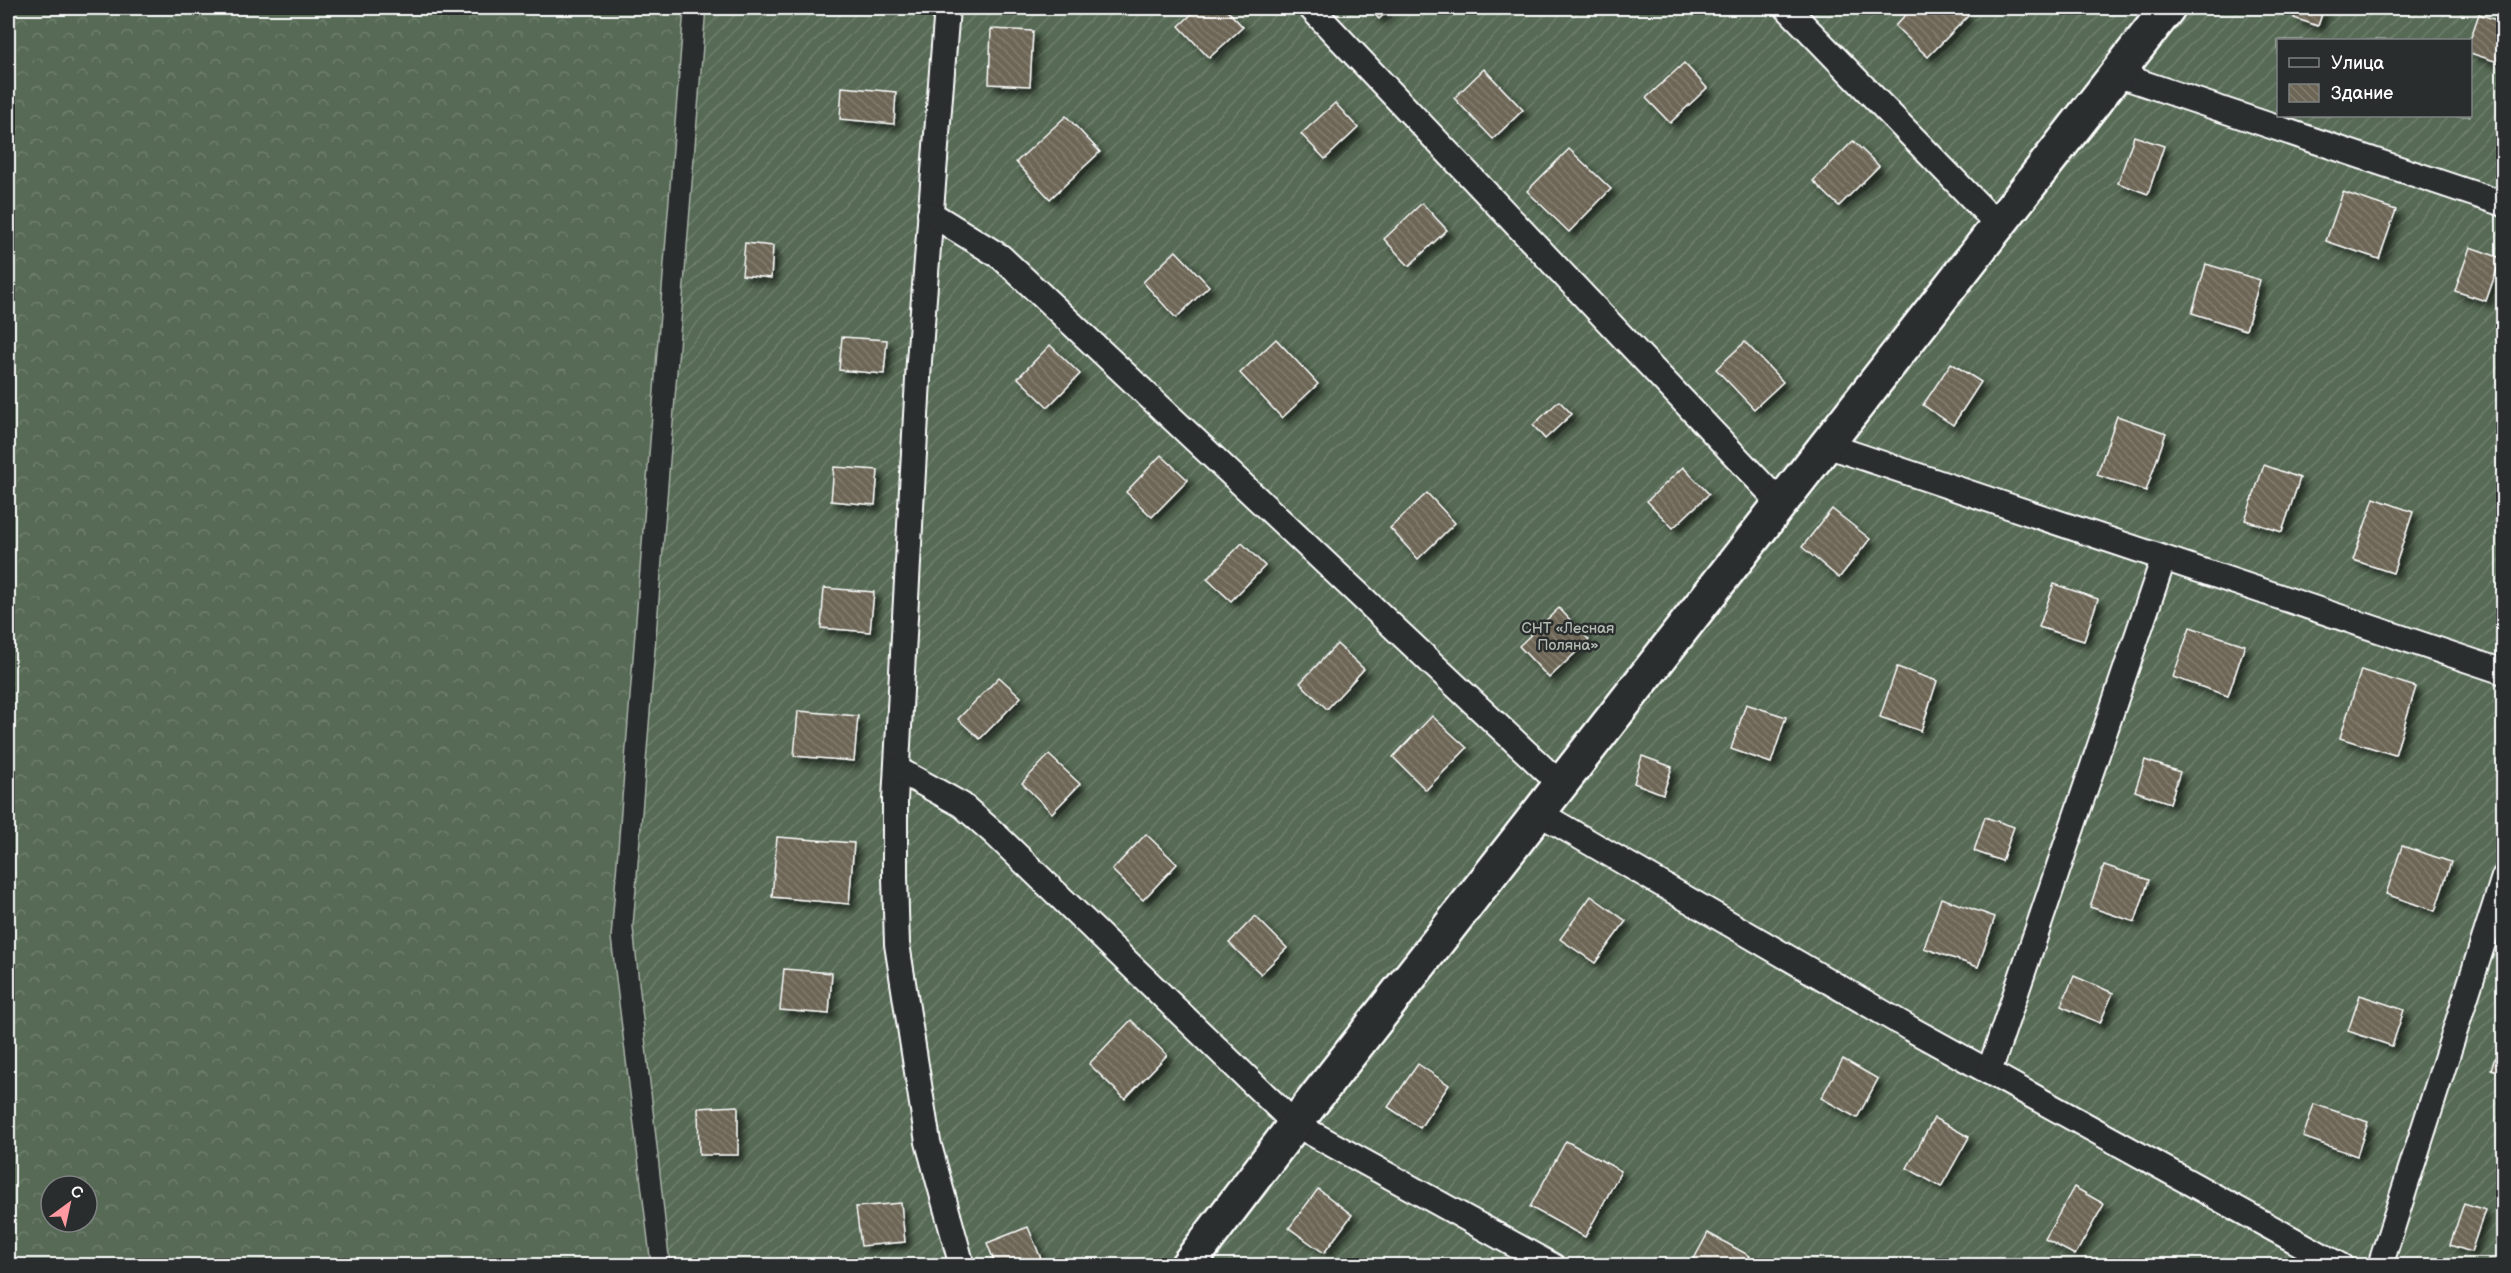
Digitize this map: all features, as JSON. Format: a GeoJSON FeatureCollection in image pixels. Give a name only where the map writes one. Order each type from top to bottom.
{"type":"FeatureCollection","features":[{"type":"Feature","properties":{"kind":"street"},"geometry":{"type":"LineString","coordinates":[[1188,1266],[1295,1124],[2169,8]]}},
{"type":"Feature","properties":{"kind":"lane"},"geometry":{"type":"LineString","coordinates":[[947,8],[918,373],[895,811],[897,944],[928,1142],[962,1266]]}},
{"type":"Feature","properties":{"kind":"lane"},"geometry":{"type":"LineString","coordinates":[[1311,8],[1781,504]]}},
{"type":"Feature","properties":{"kind":"lane"},"geometry":{"type":"LineString","coordinates":[[1787,8],[1999,226]]}},
{"type":"Feature","properties":{"kind":"lane"},"geometry":{"type":"LineString","coordinates":[[2116,74],[2504,204]]}},
{"type":"Feature","properties":{"kind":"lane"},"geometry":{"type":"LineString","coordinates":[[930,213],[1001,256],[1561,785]]}},
{"type":"Feature","properties":{"kind":"lane"},"geometry":{"type":"LineString","coordinates":[[1826,446],[2504,672]]}},
{"type":"Feature","properties":{"kind":"lane"},"geometry":{"type":"LineString","coordinates":[[1989,1071],[2163,560]]}},
{"type":"Feature","properties":{"kind":"lane"},"geometry":{"type":"LineString","coordinates":[[897,769],[962,805],[995,834],[1295,1124],[1553,1266]]}},
{"type":"Feature","properties":{"kind":"lane"},"geometry":{"type":"LineString","coordinates":[[1539,813],[1989,1071],[2341,1266]]}},
{"type":"Feature","properties":{"kind":"lane"},"geometry":{"type":"LineString","coordinates":[[2379,1266],[2504,877]]}},
{"type":"Feature","properties":{"kind":"green space"},"geometry":{"type":"Polygon","coordinates":[[[8,8],[684,8],[611,938],[651,1265],[8,1265],[8,8]]]}},
{"type":"Feature","properties":{"kind":"green space","name":"СНТ «Лесная Поляна»"},"geometry":{"type":"Polygon","coordinates":[[[706,8],[2503,8],[2503,1265],[670,1265],[633,927],[706,8]]]}},
{"type":"Feature","properties":{"kind":"building"},"geometry":{"type":"Polygon","coordinates":[[[1198,8],[1225,8],[1243,27],[1209,58],[1179,26],[1198,8]]]}},
{"type":"Feature","properties":{"kind":"building"},"geometry":{"type":"Polygon","coordinates":[[[1369,8],[1391,8],[1379,19],[1369,8]]]}},
{"type":"Feature","properties":{"kind":"building"},"geometry":{"type":"Polygon","coordinates":[[[1912,8],[1960,8],[1968,16],[1928,57],[1895,26],[1912,8]]]}},
{"type":"Feature","properties":{"kind":"building"},"geometry":{"type":"Polygon","coordinates":[[[2298,8],[2324,8],[2318,26],[2294,18],[2298,8]]]}},
{"type":"Feature","properties":{"kind":"building"},"geometry":{"type":"Polygon","coordinates":[[[2479,14],[2504,23],[2504,64],[2472,54],[2470,39],[2479,14]]]}},
{"type":"Feature","properties":{"kind":"building"},"geometry":{"type":"Polygon","coordinates":[[[991,29],[1033,31],[1030,86],[989,84],[991,29]]]}},
{"type":"Feature","properties":{"kind":"building"},"geometry":{"type":"Polygon","coordinates":[[[1684,63],[1707,88],[1670,123],[1646,98],[1684,63]]]}},
{"type":"Feature","properties":{"kind":"building"},"geometry":{"type":"Polygon","coordinates":[[[1484,69],[1523,110],[1493,139],[1454,98],[1484,69]]]}},
{"type":"Feature","properties":{"kind":"building"},"geometry":{"type":"Polygon","coordinates":[[[842,87],[896,92],[894,124],[840,119],[842,87]]]}},
{"type":"Feature","properties":{"kind":"building"},"geometry":{"type":"Polygon","coordinates":[[[1335,103],[1358,128],[1325,159],[1301,134],[1335,103]]]}},
{"type":"Feature","properties":{"kind":"building"},"geometry":{"type":"Polygon","coordinates":[[[1066,116],[1100,152],[1050,199],[1016,162],[1066,116]]]}},
{"type":"Feature","properties":{"kind":"building"},"geometry":{"type":"Polygon","coordinates":[[[2134,136],[2164,146],[2148,194],[2118,183],[2134,136]]]}},
{"type":"Feature","properties":{"kind":"building"},"geometry":{"type":"Polygon","coordinates":[[[1853,141],[1879,166],[1839,206],[1813,181],[1853,141]]]}},
{"type":"Feature","properties":{"kind":"building"},"geometry":{"type":"Polygon","coordinates":[[[1569,149],[1611,189],[1569,232],[1527,191],[1569,149]]]}},
{"type":"Feature","properties":{"kind":"building"},"geometry":{"type":"Polygon","coordinates":[[[2343,192],[2396,210],[2379,259],[2326,241],[2343,192]]]}},
{"type":"Feature","properties":{"kind":"building"},"geometry":{"type":"Polygon","coordinates":[[[1422,203],[1447,230],[1409,266],[1384,239],[1422,203]]]}},
{"type":"Feature","properties":{"kind":"building"},"geometry":{"type":"Polygon","coordinates":[[[745,243],[773,246],[771,278],[742,275],[745,243]]]}},
{"type":"Feature","properties":{"kind":"building"},"geometry":{"type":"Polygon","coordinates":[[[2470,247],[2501,258],[2486,301],[2455,291],[2470,247]]]}},
{"type":"Feature","properties":{"kind":"building"},"geometry":{"type":"Polygon","coordinates":[[[1176,251],[1209,286],[1176,318],[1143,282],[1176,251]]]}},
{"type":"Feature","properties":{"kind":"building"},"geometry":{"type":"Polygon","coordinates":[[[2206,264],[2260,280],[2246,330],[2192,313],[2206,264]]]}},
{"type":"Feature","properties":{"kind":"building"},"geometry":{"type":"Polygon","coordinates":[[[842,337],[887,340],[884,374],[839,370],[842,337]]]}},
{"type":"Feature","properties":{"kind":"building"},"geometry":{"type":"Polygon","coordinates":[[[1276,339],[1318,384],[1282,418],[1240,373],[1276,339]]]}},
{"type":"Feature","properties":{"kind":"building"},"geometry":{"type":"Polygon","coordinates":[[[1745,342],[1783,382],[1754,409],[1716,369],[1745,342]]]}},
{"type":"Feature","properties":{"kind":"building"},"geometry":{"type":"Polygon","coordinates":[[[1050,345],[1080,374],[1048,407],[1018,378],[1050,345]]]}},
{"type":"Feature","properties":{"kind":"building"},"geometry":{"type":"Polygon","coordinates":[[[1951,363],[1981,382],[1953,425],[1923,405],[1951,363]]]}},
{"type":"Feature","properties":{"kind":"building"},"geometry":{"type":"Polygon","coordinates":[[[1559,401],[1572,414],[1545,439],[1533,425],[1559,401]]]}},
{"type":"Feature","properties":{"kind":"building"},"geometry":{"type":"Polygon","coordinates":[[[2117,416],[2166,433],[2146,491],[2097,475],[2117,416]]]}},
{"type":"Feature","properties":{"kind":"building"},"geometry":{"type":"Polygon","coordinates":[[[1161,455],[1188,480],[1152,517],[1126,492],[1161,455]]]}},
{"type":"Feature","properties":{"kind":"building"},"geometry":{"type":"Polygon","coordinates":[[[2264,465],[2300,478],[2282,532],[2245,520],[2264,465]]]}},
{"type":"Feature","properties":{"kind":"building"},"geometry":{"type":"Polygon","coordinates":[[[834,467],[878,470],[875,505],[831,501],[834,467]]]}},
{"type":"Feature","properties":{"kind":"building"},"geometry":{"type":"Polygon","coordinates":[[[1683,467],[1709,494],[1673,528],[1647,501],[1683,467]]]}},
{"type":"Feature","properties":{"kind":"building"},"geometry":{"type":"Polygon","coordinates":[[[1427,493],[1455,523],[1418,559],[1390,528],[1427,493]]]}},
{"type":"Feature","properties":{"kind":"building"},"geometry":{"type":"Polygon","coordinates":[[[2374,498],[2413,512],[2393,573],[2353,560],[2374,498]]]}},
{"type":"Feature","properties":{"kind":"building"},"geometry":{"type":"Polygon","coordinates":[[[1832,509],[1870,539],[1839,578],[1802,547],[1832,509]]]}},
{"type":"Feature","properties":{"kind":"building"},"geometry":{"type":"Polygon","coordinates":[[[1242,543],[1265,566],[1231,601],[1207,579],[1242,543]]]}},
{"type":"Feature","properties":{"kind":"building"},"geometry":{"type":"Polygon","coordinates":[[[2054,584],[2098,599],[2084,641],[2039,627],[2054,584]]]}},
{"type":"Feature","properties":{"kind":"building"},"geometry":{"type":"Polygon","coordinates":[[[2504,586],[2504,604],[2498,602],[2504,586]]]}},
{"type":"Feature","properties":{"kind":"building"},"geometry":{"type":"Polygon","coordinates":[[[824,588],[874,592],[870,632],[821,628],[824,588]]]}},
{"type":"Feature","properties":{"kind":"building"},"geometry":{"type":"Polygon","coordinates":[[[1559,608],[1589,640],[1549,678],[1519,646],[1559,608]]]}},
{"type":"Feature","properties":{"kind":"building"},"geometry":{"type":"Polygon","coordinates":[[[2190,627],[2245,645],[2228,696],[2173,677],[2190,627]]]}},
{"type":"Feature","properties":{"kind":"building"},"geometry":{"type":"Polygon","coordinates":[[[1337,644],[1364,669],[1327,709],[1300,683],[1337,644]]]}},
{"type":"Feature","properties":{"kind":"building"},"geometry":{"type":"Polygon","coordinates":[[[1897,667],[1937,681],[1921,731],[1880,717],[1897,667]]]}},
{"type":"Feature","properties":{"kind":"building"},"geometry":{"type":"Polygon","coordinates":[[[2361,670],[2416,687],[2395,755],[2340,738],[2361,670]]]}},
{"type":"Feature","properties":{"kind":"building"},"geometry":{"type":"Polygon","coordinates":[[[999,677],[1021,697],[980,739],[958,719],[999,677]]]}},
{"type":"Feature","properties":{"kind":"building"},"geometry":{"type":"Polygon","coordinates":[[[1746,704],[1786,717],[1771,763],[1731,749],[1746,704]]]}},
{"type":"Feature","properties":{"kind":"building"},"geometry":{"type":"Polygon","coordinates":[[[798,711],[858,716],[854,761],[794,756],[798,711]]]}},
{"type":"Feature","properties":{"kind":"building"},"geometry":{"type":"Polygon","coordinates":[[[1432,716],[1467,748],[1426,790],[1393,757],[1432,716]]]}},
{"type":"Feature","properties":{"kind":"building"},"geometry":{"type":"Polygon","coordinates":[[[1049,755],[1080,784],[1052,813],[1022,783],[1049,755]]]}},
{"type":"Feature","properties":{"kind":"building"},"geometry":{"type":"Polygon","coordinates":[[[1642,756],[1672,767],[1663,794],[1634,783],[1642,756]]]}},
{"type":"Feature","properties":{"kind":"building"},"geometry":{"type":"Polygon","coordinates":[[[2145,760],[2180,772],[2170,803],[2135,791],[2145,760]]]}},
{"type":"Feature","properties":{"kind":"building"},"geometry":{"type":"Polygon","coordinates":[[[1985,817],[2014,827],[2002,861],[1974,851],[1985,817]]]}},
{"type":"Feature","properties":{"kind":"building"},"geometry":{"type":"Polygon","coordinates":[[[1146,834],[1177,864],[1143,900],[1112,870],[1146,834]]]}},
{"type":"Feature","properties":{"kind":"building"},"geometry":{"type":"Polygon","coordinates":[[[777,837],[854,843],[849,904],[772,897],[777,837]]]}},
{"type":"Feature","properties":{"kind":"building"},"geometry":{"type":"Polygon","coordinates":[[[2402,846],[2451,862],[2435,911],[2386,894],[2402,846]]]}},
{"type":"Feature","properties":{"kind":"building"},"geometry":{"type":"Polygon","coordinates":[[[2104,865],[2149,880],[2135,922],[2090,907],[2104,865]]]}},
{"type":"Feature","properties":{"kind":"building"},"geometry":{"type":"Polygon","coordinates":[[[1591,896],[1626,921],[1595,963],[1560,939],[1591,896]]]}},
{"type":"Feature","properties":{"kind":"building"},"geometry":{"type":"Polygon","coordinates":[[[1941,898],[1995,917],[1978,967],[1924,948],[1941,898]]]}},
{"type":"Feature","properties":{"kind":"building"},"geometry":{"type":"Polygon","coordinates":[[[1255,916],[1287,948],[1261,974],[1229,943],[1255,916]]]}},
{"type":"Feature","properties":{"kind":"building"},"geometry":{"type":"Polygon","coordinates":[[[784,969],[832,973],[829,1014],[780,1010],[784,969]]]}},
{"type":"Feature","properties":{"kind":"building"},"geometry":{"type":"Polygon","coordinates":[[[2074,976],[2113,993],[2100,1023],[2061,1006],[2074,976]]]}},
{"type":"Feature","properties":{"kind":"building"},"geometry":{"type":"Polygon","coordinates":[[[2360,995],[2404,1010],[2392,1046],[2348,1031],[2360,995]]]}},
{"type":"Feature","properties":{"kind":"building"},"geometry":{"type":"Polygon","coordinates":[[[1131,1020],[1167,1055],[1125,1099],[1089,1064],[1131,1020]]]}},
{"type":"Feature","properties":{"kind":"building"},"geometry":{"type":"Polygon","coordinates":[[[2504,1032],[2504,1073],[2491,1069],[2504,1032]]]}},
{"type":"Feature","properties":{"kind":"building"},"geometry":{"type":"Polygon","coordinates":[[[1843,1059],[1878,1079],[1857,1118],[1821,1098],[1843,1059]]]}},
{"type":"Feature","properties":{"kind":"building"},"geometry":{"type":"Polygon","coordinates":[[[1418,1064],[1449,1085],[1420,1128],[1388,1107],[1418,1064]]]}},
{"type":"Feature","properties":{"kind":"building"},"geometry":{"type":"Polygon","coordinates":[[[2314,1104],[2368,1122],[2357,1156],[2303,1137],[2314,1104]]]}},
{"type":"Feature","properties":{"kind":"building"},"geometry":{"type":"Polygon","coordinates":[[[738,1106],[738,1155],[699,1155],[698,1108],[738,1106]]]}},
{"type":"Feature","properties":{"kind":"building"},"geometry":{"type":"Polygon","coordinates":[[[1934,1118],[1969,1137],[1941,1187],[1907,1168],[1934,1118]]]}},
{"type":"Feature","properties":{"kind":"building"},"geometry":{"type":"Polygon","coordinates":[[[1566,1141],[1621,1171],[1585,1237],[1530,1207],[1566,1141]]]}},
{"type":"Feature","properties":{"kind":"building"},"geometry":{"type":"Polygon","coordinates":[[[2074,1187],[2104,1204],[2075,1255],[2045,1239],[2074,1187]]]}},
{"type":"Feature","properties":{"kind":"building"},"geometry":{"type":"Polygon","coordinates":[[[1318,1189],[1352,1215],[1324,1253],[1289,1228],[1318,1189]]]}},
{"type":"Feature","properties":{"kind":"building"},"geometry":{"type":"Polygon","coordinates":[[[901,1203],[905,1242],[861,1246],[856,1207],[901,1203]]]}},
{"type":"Feature","properties":{"kind":"building"},"geometry":{"type":"Polygon","coordinates":[[[2464,1203],[2485,1210],[2471,1252],[2450,1245],[2464,1203]]]}},
{"type":"Feature","properties":{"kind":"building"},"geometry":{"type":"Polygon","coordinates":[[[1028,1227],[1044,1266],[996,1266],[987,1243],[1028,1227]]]}},
{"type":"Feature","properties":{"kind":"building"},"geometry":{"type":"Polygon","coordinates":[[[1708,1233],[1750,1256],[1745,1266],[1690,1266],[1708,1233]]]}}]}
